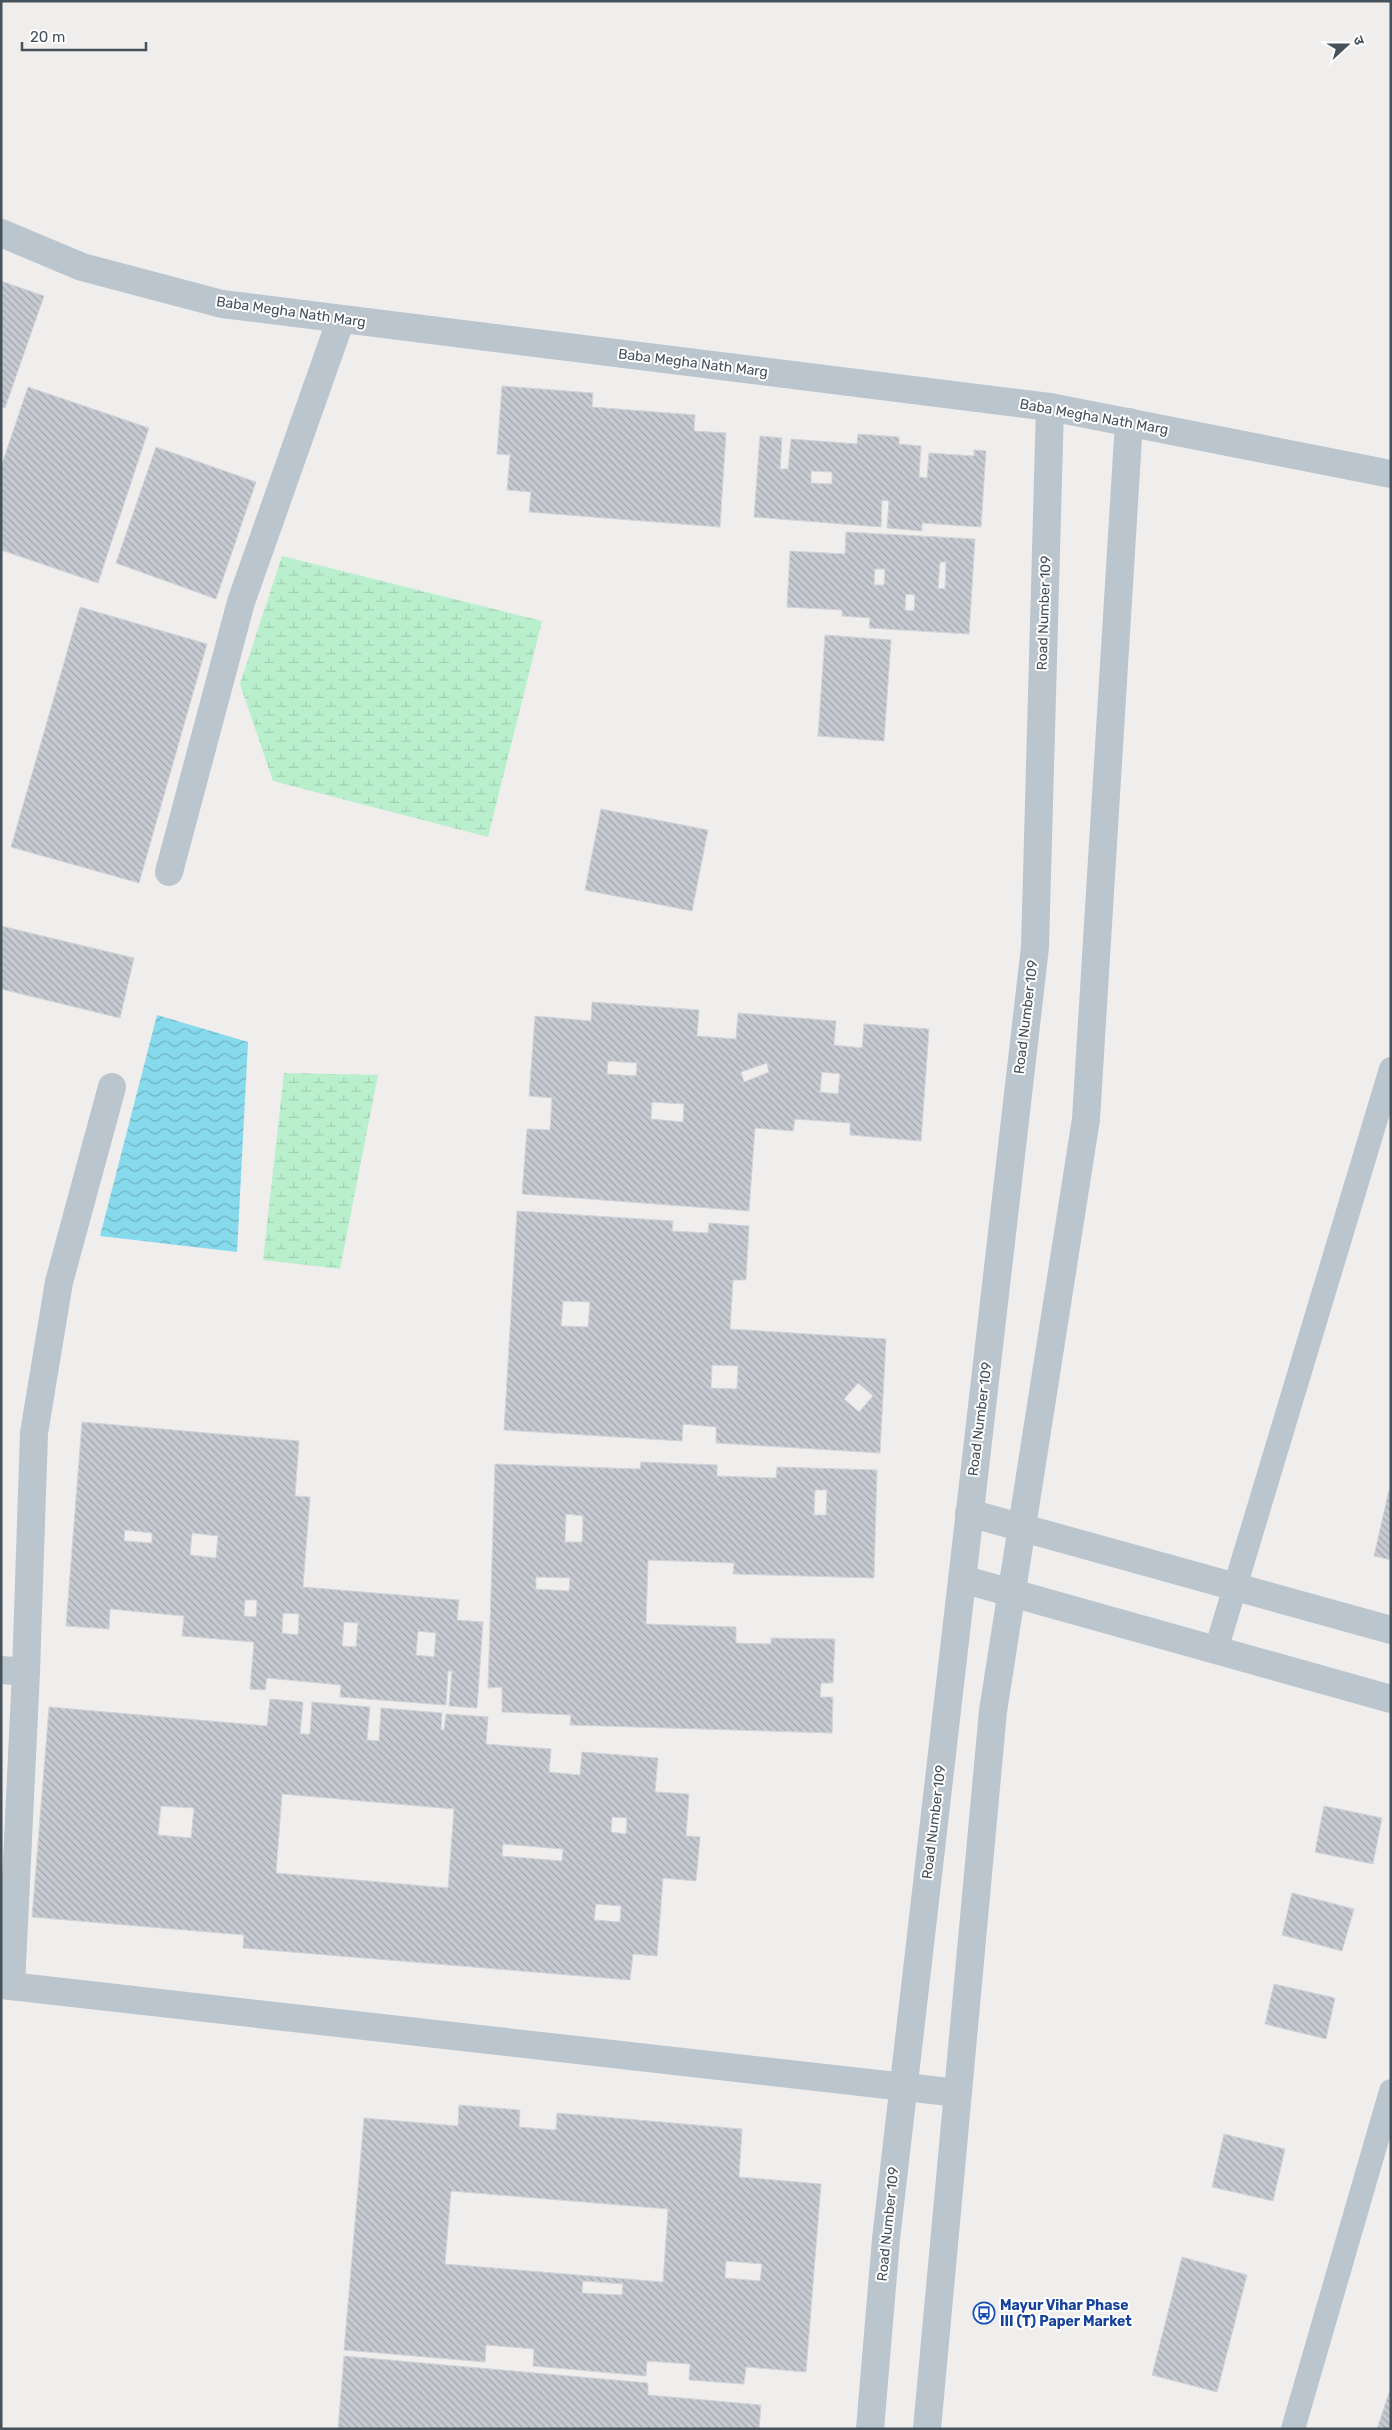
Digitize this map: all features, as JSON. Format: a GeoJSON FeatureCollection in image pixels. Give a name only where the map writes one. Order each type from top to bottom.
{"type":"FeatureCollection","features":[{"type":"Feature","properties":{"kind":"street","name":"Baba Megha Nath Marg"},"geometry":{"type":"LineString","coordinates":[[1,233],[82,267],[222,304],[1050,407],[1391,474]]}},
{"type":"Feature","properties":{"kind":"street"},"geometry":{"type":"LineString","coordinates":[[169,872],[241,602],[341,319]]}},
{"type":"Feature","properties":{"kind":"street","name":"Road Number 109"},"geometry":{"type":"LineString","coordinates":[[870,2429],[886,2239],[1035,947],[1050,407]]}},
{"type":"Feature","properties":{"kind":"street"},"geometry":{"type":"LineString","coordinates":[[926,2429],[994,1711],[1086,1119],[1129,422]]}},
{"type":"Feature","properties":{"kind":"street"},"geometry":{"type":"LineString","coordinates":[[112,1087],[59,1282],[34,1433],[14,1671],[6,1985],[958,2093]]}},
{"type":"Feature","properties":{"kind":"street"},"geometry":{"type":"LineString","coordinates":[[969,1513],[1391,1630]]}},
{"type":"Feature","properties":{"kind":"street"},"geometry":{"type":"LineString","coordinates":[[962,1579],[1391,1699]]}},
{"type":"Feature","properties":{"kind":"lane"},"geometry":{"type":"LineString","coordinates":[[1216,1650],[1391,1068]]}},
{"type":"Feature","properties":{"kind":"lane"},"geometry":{"type":"LineString","coordinates":[[1293,2429],[1391,2091]]}},
{"type":"Feature","properties":{"kind":"green space"},"geometry":{"type":"Polygon","coordinates":[[[282,556],[542,621],[488,837],[273,781],[240,684],[282,556]]]}},
{"type":"Feature","properties":{"kind":"green space"},"geometry":{"type":"Polygon","coordinates":[[[284,1073],[378,1075],[340,1269],[263,1260],[284,1073]]]}},
{"type":"Feature","properties":{"kind":"water"},"geometry":{"type":"Polygon","coordinates":[[[157,1015],[248,1042],[237,1252],[100,1236],[157,1015]]]}},
{"type":"Feature","properties":{"kind":"building"},"geometry":{"type":"Polygon","coordinates":[[[1,281],[44,296],[5,408],[1,407],[1,281]]]}},
{"type":"Feature","properties":{"kind":"building"},"geometry":{"type":"Polygon","coordinates":[[[502,386],[593,393],[592,407],[695,415],[694,431],[726,433],[720,527],[529,512],[531,492],[507,490],[510,455],[497,454],[502,386]]]}},
{"type":"Feature","properties":{"kind":"building"},"geometry":{"type":"Polygon","coordinates":[[[28,387],[149,428],[98,583],[1,550],[1,467],[28,387]]]}},
{"type":"Feature","properties":{"kind":"building"},"geometry":{"type":"Polygon","coordinates":[[[858,434],[899,437],[899,444],[921,446],[919,477],[927,478],[929,453],[974,456],[974,450],[986,451],[981,527],[922,523],[922,531],[887,528],[889,501],[882,500],[881,527],[754,517],[760,436],[782,438],[780,469],[788,469],[791,439],[857,444],[858,434]]]}},
{"type":"Feature","properties":{"kind":"building"},"geometry":{"type":"Polygon","coordinates":[[[156,447],[256,482],[216,599],[116,563],[156,447]]]}},
{"type":"Feature","properties":{"kind":"building"},"geometry":{"type":"Polygon","coordinates":[[[811,471],[832,472],[832,484],[811,483],[811,471]]]}},
{"type":"Feature","properties":{"kind":"building"},"geometry":{"type":"Polygon","coordinates":[[[846,532],[975,539],[969,634],[869,628],[870,618],[842,616],[842,610],[787,607],[790,551],[845,554],[846,532]],[[940,562],[938,588],[945,589],[946,562],[940,562]],[[875,569],[874,585],[884,585],[885,569],[875,569]],[[906,594],[905,610],[914,611],[915,595],[906,594]]]}},
{"type":"Feature","properties":{"kind":"building"},"geometry":{"type":"Polygon","coordinates":[[[80,607],[207,644],[139,883],[11,847],[80,607]]]}},
{"type":"Feature","properties":{"kind":"building"},"geometry":{"type":"Polygon","coordinates":[[[825,635],[891,640],[884,741],[818,736],[825,635]]]}},
{"type":"Feature","properties":{"kind":"building"},"geometry":{"type":"Polygon","coordinates":[[[601,809],[708,830],[692,911],[585,890],[601,809]]]}},
{"type":"Feature","properties":{"kind":"building"},"geometry":{"type":"Polygon","coordinates":[[[1,926],[134,958],[120,1018],[1,989],[1,926]]]}},
{"type":"Feature","properties":{"kind":"building"},"geometry":{"type":"Polygon","coordinates":[[[592,1002],[699,1010],[697,1036],[736,1039],[738,1013],[836,1021],[834,1045],[862,1048],[864,1024],[929,1029],[921,1141],[850,1135],[850,1123],[795,1119],[793,1131],[755,1128],[749,1211],[522,1194],[527,1129],[550,1130],[552,1098],[529,1096],[535,1016],[591,1021],[592,1002]],[[608,1061],[607,1074],[636,1076],[637,1063],[608,1061]],[[767,1063],[741,1072],[744,1082],[769,1072],[767,1063]],[[822,1072],[820,1092],[838,1094],[840,1074],[822,1072]],[[652,1102],[651,1119],[683,1122],[684,1104],[652,1102]]]}},
{"type":"Feature","properties":{"kind":"building"},"geometry":{"type":"Polygon","coordinates":[[[517,1211],[673,1221],[672,1231],[708,1233],[709,1223],[749,1226],[746,1280],[733,1280],[730,1329],[886,1339],[880,1453],[716,1443],[716,1427],[683,1424],[682,1441],[504,1430],[517,1211]],[[563,1301],[561,1326],[588,1327],[590,1302],[563,1301]],[[712,1365],[711,1388],[737,1389],[738,1366],[712,1365]],[[858,1383],[844,1399],[859,1412],[873,1396],[858,1383]]]}},
{"type":"Feature","properties":{"kind":"building"},"geometry":{"type":"Polygon","coordinates":[[[82,1422],[299,1441],[295,1496],[310,1497],[303,1587],[459,1600],[457,1620],[483,1622],[477,1708],[449,1706],[452,1671],[448,1671],[446,1705],[340,1697],[341,1685],[267,1678],[265,1690],[250,1689],[254,1642],[182,1636],[184,1616],[110,1609],[109,1629],[66,1626],[82,1422]],[[125,1530],[124,1541],[152,1543],[152,1533],[125,1530]],[[192,1533],[190,1555],[216,1558],[218,1536],[192,1533]],[[245,1600],[244,1616],[256,1617],[257,1600],[245,1600]],[[283,1613],[282,1633],[298,1635],[299,1614],[283,1613]],[[344,1622],[342,1646],[356,1647],[358,1623],[344,1622]],[[418,1631],[416,1655],[434,1657],[436,1633],[418,1631]]]}},
{"type":"Feature","properties":{"kind":"building"},"geometry":{"type":"Polygon","coordinates":[[[641,1462],[717,1465],[717,1476],[776,1478],[777,1467],[877,1470],[874,1578],[733,1574],[734,1563],[648,1560],[646,1624],[736,1627],[736,1643],[771,1644],[771,1638],[835,1639],[833,1683],[821,1683],[820,1697],[833,1697],[832,1733],[570,1725],[571,1715],[502,1712],[502,1687],[488,1688],[495,1464],[640,1469],[641,1462]],[[815,1490],[814,1515],[826,1515],[827,1490],[815,1490]],[[566,1514],[565,1542],[582,1542],[583,1516],[566,1514]],[[536,1577],[536,1589],[569,1591],[570,1578],[536,1577]]]}},
{"type":"Feature","properties":{"kind":"building"},"geometry":{"type":"Polygon","coordinates":[[[1389,1490],[1391,1490],[1391,1560],[1374,1556],[1389,1490]]]}},
{"type":"Feature","properties":{"kind":"building"},"geometry":{"type":"Polygon","coordinates":[[[270,1699],[303,1702],[300,1734],[310,1734],[312,1702],[370,1707],[367,1740],[379,1741],[381,1708],[442,1713],[441,1730],[444,1730],[446,1714],[488,1717],[486,1744],[551,1749],[549,1772],[580,1775],[582,1752],[658,1758],[655,1792],[689,1794],[686,1836],[700,1837],[696,1881],[663,1878],[657,1956],[633,1954],[630,1980],[243,1948],[244,1935],[32,1917],[49,1707],[267,1726],[270,1699]],[[282,1794],[276,1873],[448,1888],[454,1809],[282,1794]],[[161,1806],[158,1835],[191,1838],[194,1808],[161,1806]],[[503,1844],[502,1856],[562,1861],[563,1849],[503,1844]],[[596,1904],[594,1920],[620,1922],[621,1906],[596,1904]]]}},
{"type":"Feature","properties":{"kind":"building"},"geometry":{"type":"Polygon","coordinates":[[[1324,1806],[1382,1818],[1373,1864],[1315,1852],[1324,1806]]]}},
{"type":"Feature","properties":{"kind":"building"},"geometry":{"type":"Polygon","coordinates":[[[612,1817],[627,1818],[626,1834],[611,1832],[612,1817]]]}},
{"type":"Feature","properties":{"kind":"building"},"geometry":{"type":"Polygon","coordinates":[[[1292,1893],[1354,1909],[1342,1951],[1282,1935],[1292,1893]]]}},
{"type":"Feature","properties":{"kind":"building"},"geometry":{"type":"Polygon","coordinates":[[[1274,1984],[1335,1998],[1326,2039],[1265,2024],[1274,1984]]]}},
{"type":"Feature","properties":{"kind":"building"},"geometry":{"type":"Polygon","coordinates":[[[459,2105],[520,2110],[519,2127],[556,2130],[557,2113],[742,2129],[739,2177],[821,2184],[806,2372],[746,2367],[744,2384],[689,2380],[690,2364],[647,2361],[646,2376],[533,2366],[534,2349],[486,2345],[485,2362],[344,2350],[364,2118],[458,2126],[459,2105]],[[451,2191],[445,2264],[663,2282],[668,2209],[451,2191]],[[726,2261],[725,2278],[760,2281],[762,2264],[726,2261]],[[583,2281],[582,2293],[622,2295],[623,2284],[583,2281]]]}},
{"type":"Feature","properties":{"kind":"building"},"geometry":{"type":"Polygon","coordinates":[[[1224,2134],[1285,2149],[1273,2201],[1212,2187],[1224,2134]]]}},
{"type":"Feature","properties":{"kind":"building"},"geometry":{"type":"Polygon","coordinates":[[[1182,2257],[1247,2275],[1217,2392],[1152,2375],[1182,2257]]]}},
{"type":"Feature","properties":{"kind":"building"},"geometry":{"type":"Polygon","coordinates":[[[344,2356],[648,2383],[648,2395],[761,2405],[759,2429],[338,2429],[344,2356]]]}},
{"type":"Feature","properties":{"kind":"building"},"geometry":{"type":"Polygon","coordinates":[[[1391,2387],[1391,2429],[1377,2429],[1391,2387]]]}},
{"type":"Feature","properties":{"kind":"place","name":"Mayur Vihar Phase III (T) Paper Market"},"geometry":{"type":"Point","coordinates":[984,2313]}}]}
